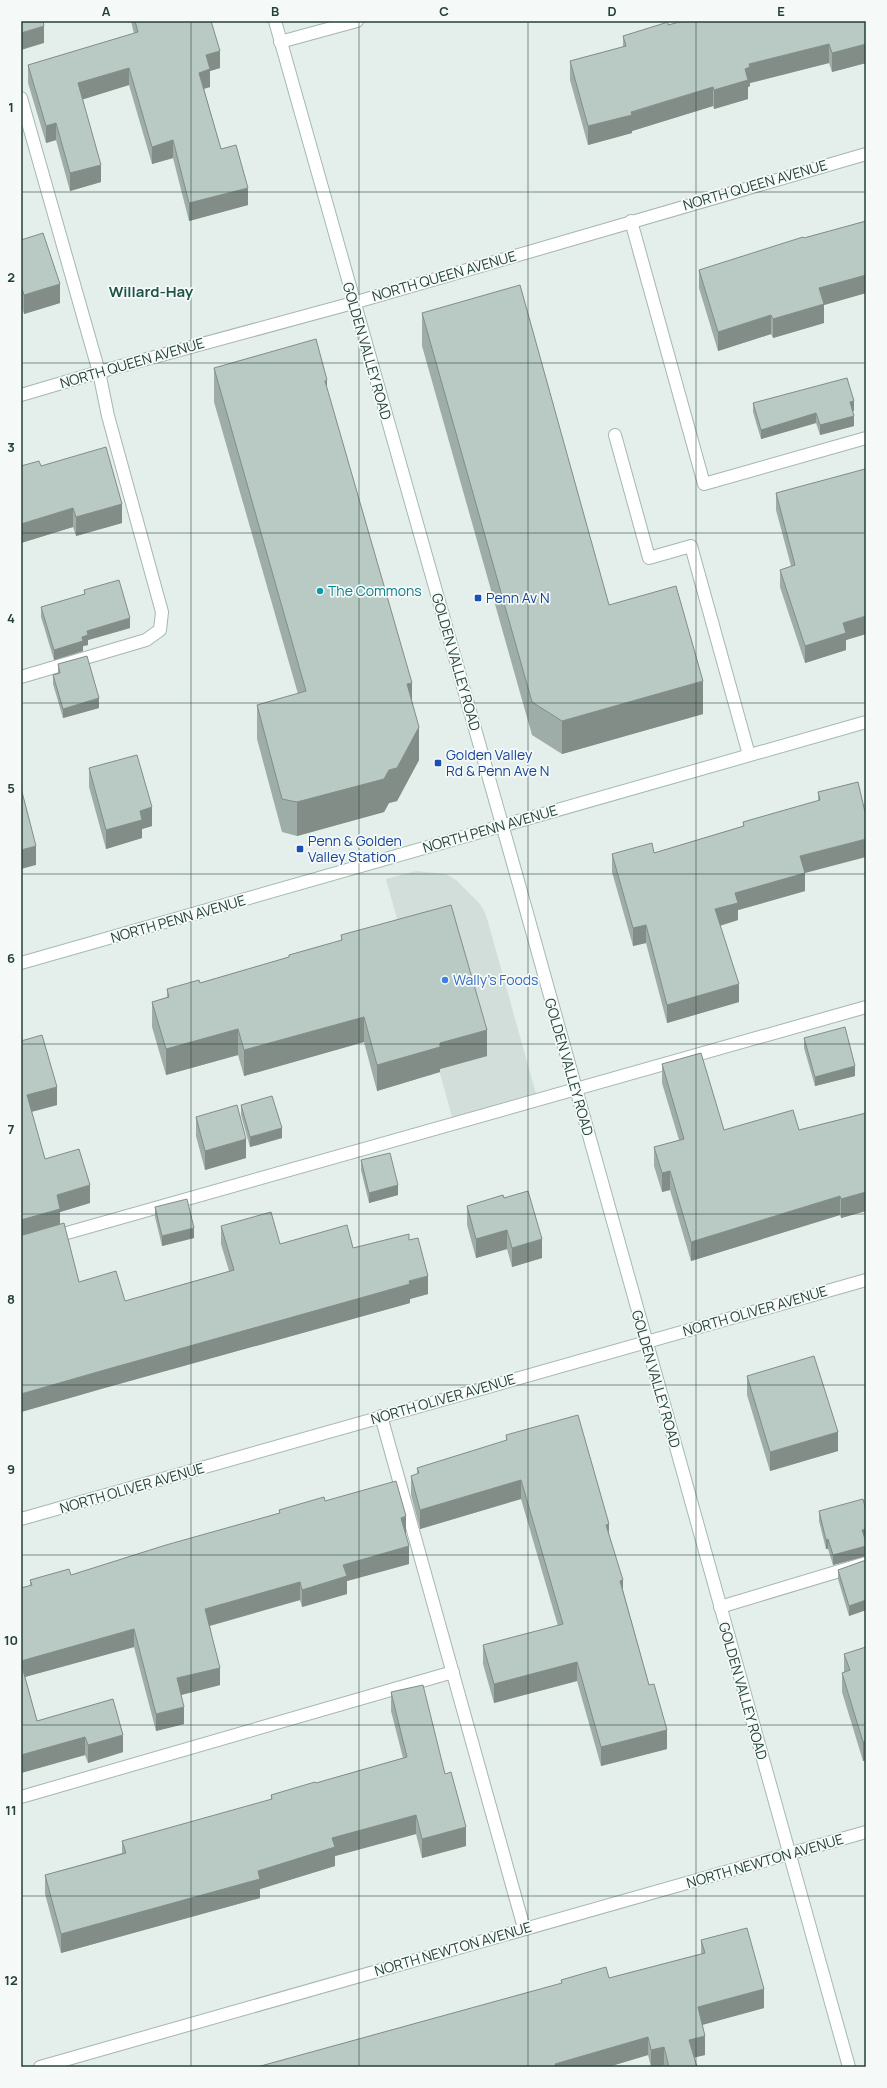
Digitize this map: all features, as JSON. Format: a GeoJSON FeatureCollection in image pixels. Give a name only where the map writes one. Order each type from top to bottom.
{"type":"FeatureCollection","features":[{"type":"Feature","properties":{"kind":"street","name":"GOLDEN VALLEY ROAD"},"geometry":{"type":"LineString","coordinates":[[275,21],[353,303],[502,825],[848,2067]]}},
{"type":"Feature","properties":{"kind":"street"},"geometry":{"type":"LineString","coordinates":[[280,42],[357,21]]}},
{"type":"Feature","properties":{"kind":"street"},"geometry":{"type":"LineString","coordinates":[[21,98],[23,112],[99,372],[108,416],[162,612],[160,630],[146,640],[21,677]]}},
{"type":"Feature","properties":{"kind":"street","name":"NORTH QUEEN AVENUE"},"geometry":{"type":"LineString","coordinates":[[21,395],[99,372],[353,303],[631,221],[866,154]]}},
{"type":"Feature","properties":{"kind":"street"},"geometry":{"type":"LineString","coordinates":[[631,221],[704,484],[866,438]]}},
{"type":"Feature","properties":{"kind":"street"},"geometry":{"type":"LineString","coordinates":[[615,435],[649,558],[691,546],[749,756]]}},
{"type":"Feature","properties":{"kind":"street","name":"NORTH PENN AVENUE"},"geometry":{"type":"LineString","coordinates":[[21,964],[271,894],[502,825],[866,722]]}},
{"type":"Feature","properties":{"kind":"street"},"geometry":{"type":"LineString","coordinates":[[21,1246],[576,1090],[866,1006]]}},
{"type":"Feature","properties":{"kind":"street","name":"NORTH OLIVER AVENUE"},"geometry":{"type":"LineString","coordinates":[[21,1520],[645,1341],[866,1280]]}},
{"type":"Feature","properties":{"kind":"street"},"geometry":{"type":"LineString","coordinates":[[381,1416],[524,1928]]}},
{"type":"Feature","properties":{"kind":"street"},"geometry":{"type":"LineString","coordinates":[[720,1607],[866,1563]]}},
{"type":"Feature","properties":{"kind":"street"},"geometry":{"type":"LineString","coordinates":[[21,1798],[453,1672]]}},
{"type":"Feature","properties":{"kind":"street","name":"NORTH NEWTON AVENUE"},"geometry":{"type":"LineString","coordinates":[[40,2067],[524,1928],[866,1832]]}},
{"type":"Feature","properties":{"kind":"shaded area"},"geometry":{"type":"Polygon","coordinates":[[[416,871],[446,874],[456,880],[480,904],[486,915],[538,1101],[454,1124],[386,879],[416,871]]]}},
{"type":"Feature","properties":{"kind":"building"},"geometry":{"type":"Polygon","coordinates":[[[21,21],[43,21],[44,26],[21,33],[21,21]]]}},
{"type":"Feature","properties":{"kind":"building"},"geometry":{"type":"Polygon","coordinates":[[[135,21],[211,21],[220,51],[206,55],[210,69],[199,73],[221,149],[236,145],[248,188],[189,203],[173,140],[152,147],[129,68],[78,83],[101,165],[70,173],[56,123],[46,126],[28,65],[138,32],[135,21]]]}},
{"type":"Feature","properties":{"kind":"building"},"geometry":{"type":"Polygon","coordinates":[[[683,21],[866,21],[866,44],[832,53],[829,44],[749,64],[750,67],[745,69],[748,80],[714,90],[713,87],[631,112],[632,115],[588,126],[570,61],[626,46],[623,36],[668,22],[668,25],[683,21]]]}},
{"type":"Feature","properties":{"kind":"building"},"geometry":{"type":"Polygon","coordinates":[[[866,221],[866,275],[819,288],[824,304],[773,319],[771,315],[718,332],[699,270],[803,237],[804,238],[866,221]]]}},
{"type":"Feature","properties":{"kind":"building"},"geometry":{"type":"Polygon","coordinates":[[[43,233],[60,284],[24,295],[22,289],[21,290],[21,240],[43,233]]]}},
{"type":"Feature","properties":{"kind":"building"},"geometry":{"type":"Polygon","coordinates":[[[520,285],[609,605],[676,586],[703,681],[562,721],[532,702],[422,313],[520,285]]]}},
{"type":"Feature","properties":{"kind":"building","name":"The Commons"},"geometry":{"type":"Polygon","coordinates":[[[316,339],[327,380],[325,381],[412,683],[407,684],[419,727],[397,768],[389,770],[384,779],[297,802],[282,799],[257,705],[306,691],[214,368],[316,339]]]}},
{"type":"Feature","properties":{"kind":"building"},"geometry":{"type":"Polygon","coordinates":[[[847,378],[854,401],[850,402],[854,416],[820,425],[816,413],[761,430],[753,403],[847,378]]]}},
{"type":"Feature","properties":{"kind":"building"},"geometry":{"type":"Polygon","coordinates":[[[106,447],[122,504],[76,517],[73,508],[21,524],[21,466],[39,461],[41,466],[106,447]]]}},
{"type":"Feature","properties":{"kind":"building"},"geometry":{"type":"Polygon","coordinates":[[[865,469],[866,616],[843,623],[846,633],[805,646],[780,570],[795,565],[776,493],[865,469]]]}},
{"type":"Feature","properties":{"kind":"building"},"geometry":{"type":"Polygon","coordinates":[[[119,580],[130,618],[87,631],[88,635],[82,637],[83,641],[54,650],[41,607],[85,594],[84,590],[119,580]]]}},
{"type":"Feature","properties":{"kind":"building"},"geometry":{"type":"Polygon","coordinates":[[[87,656],[99,698],[63,709],[53,675],[60,673],[58,664],[87,656]]]}},
{"type":"Feature","properties":{"kind":"building"},"geometry":{"type":"Polygon","coordinates":[[[137,755],[152,807],[140,811],[142,820],[106,830],[89,768],[137,755]]]}},
{"type":"Feature","properties":{"kind":"building"},"geometry":{"type":"Polygon","coordinates":[[[858,782],[866,812],[866,839],[800,856],[805,873],[735,893],[738,903],[715,909],[739,984],[667,1005],[646,925],[633,928],[612,854],[652,843],[654,853],[744,826],[743,822],[820,800],[818,792],[858,782]]]}},
{"type":"Feature","properties":{"kind":"building"},"geometry":{"type":"Polygon","coordinates":[[[21,788],[36,846],[21,850],[21,788]]]}},
{"type":"Feature","properties":{"kind":"building"},"geometry":{"type":"Polygon","coordinates":[[[451,905],[487,1030],[440,1043],[440,1047],[377,1065],[364,1017],[244,1050],[238,1029],[166,1049],[152,1002],[169,997],[167,989],[199,980],[200,983],[289,957],[289,955],[342,940],[341,935],[451,905]]]}},
{"type":"Feature","properties":{"kind":"building"},"geometry":{"type":"Polygon","coordinates":[[[845,1027],[855,1066],[815,1077],[804,1038],[845,1027]]]}},
{"type":"Feature","properties":{"kind":"building"},"geometry":{"type":"Polygon","coordinates":[[[42,1035],[57,1087],[27,1095],[45,1159],[79,1149],[90,1185],[57,1195],[60,1209],[21,1220],[21,1041],[42,1035]]]}},
{"type":"Feature","properties":{"kind":"building"},"geometry":{"type":"Polygon","coordinates":[[[701,1053],[724,1130],[793,1110],[799,1130],[866,1113],[866,1192],[841,1199],[840,1196],[691,1242],[670,1171],[662,1173],[654,1147],[684,1139],[662,1064],[701,1053]]]}},
{"type":"Feature","properties":{"kind":"building"},"geometry":{"type":"Polygon","coordinates":[[[272,1096],[282,1128],[250,1137],[241,1105],[272,1096]]]}},
{"type":"Feature","properties":{"kind":"building"},"geometry":{"type":"Polygon","coordinates":[[[237,1105],[246,1139],[205,1151],[196,1117],[237,1105]]]}},
{"type":"Feature","properties":{"kind":"building"},"geometry":{"type":"Polygon","coordinates":[[[390,1153],[398,1185],[369,1193],[361,1160],[390,1153]]]}},
{"type":"Feature","properties":{"kind":"building"},"geometry":{"type":"Polygon","coordinates":[[[528,1191],[542,1239],[512,1248],[507,1230],[476,1239],[467,1206],[503,1195],[504,1198],[528,1191]]]}},
{"type":"Feature","properties":{"kind":"building"},"geometry":{"type":"Polygon","coordinates":[[[187,1199],[194,1228],[162,1236],[155,1207],[187,1199]]]}},
{"type":"Feature","properties":{"kind":"building"},"geometry":{"type":"Polygon","coordinates":[[[271,1212],[280,1244],[347,1225],[353,1248],[409,1234],[409,1240],[418,1238],[428,1276],[409,1281],[410,1284],[21,1394],[21,1235],[64,1223],[79,1282],[116,1271],[125,1301],[234,1270],[221,1226],[271,1212]]]}},
{"type":"Feature","properties":{"kind":"building"},"geometry":{"type":"Polygon","coordinates":[[[814,1356],[838,1432],[770,1452],[747,1376],[814,1356]]]}},
{"type":"Feature","properties":{"kind":"building"},"geometry":{"type":"Polygon","coordinates":[[[578,1415],[609,1524],[606,1525],[623,1580],[620,1581],[649,1685],[654,1684],[667,1730],[601,1747],[577,1662],[494,1684],[483,1645],[563,1624],[521,1480],[420,1510],[411,1476],[419,1473],[417,1468],[507,1440],[506,1435],[578,1415]]]}},
{"type":"Feature","properties":{"kind":"building"},"geometry":{"type":"Polygon","coordinates":[[[396,1481],[406,1516],[401,1518],[409,1546],[343,1565],[347,1576],[302,1590],[300,1582],[205,1609],[220,1668],[177,1678],[184,1707],[156,1714],[134,1629],[21,1661],[21,1588],[32,1585],[30,1580],[69,1569],[71,1575],[166,1545],[280,1513],[279,1510],[324,1497],[325,1501],[396,1481]]]}},
{"type":"Feature","properties":{"kind":"building"},"geometry":{"type":"Polygon","coordinates":[[[863,1499],[866,1511],[866,1529],[862,1530],[866,1546],[833,1555],[828,1539],[826,1540],[819,1511],[863,1499]]]}},
{"type":"Feature","properties":{"kind":"building"},"geometry":{"type":"Polygon","coordinates":[[[866,1560],[866,1600],[849,1606],[838,1570],[866,1560]]]}},
{"type":"Feature","properties":{"kind":"building"},"geometry":{"type":"Polygon","coordinates":[[[866,1647],[866,1741],[863,1742],[842,1673],[850,1670],[844,1654],[866,1647]]]}},
{"type":"Feature","properties":{"kind":"building"},"geometry":{"type":"Polygon","coordinates":[[[21,1663],[37,1721],[113,1699],[123,1735],[88,1745],[85,1737],[21,1755],[21,1663]]]}},
{"type":"Feature","properties":{"kind":"building"},"geometry":{"type":"Polygon","coordinates":[[[423,1685],[445,1774],[451,1772],[466,1827],[422,1839],[416,1815],[332,1838],[335,1847],[258,1871],[260,1879],[61,1934],[45,1875],[126,1853],[122,1841],[272,1799],[271,1795],[407,1757],[391,1692],[423,1685]]]}},
{"type":"Feature","properties":{"kind":"building"},"geometry":{"type":"Polygon","coordinates":[[[747,1928],[764,1989],[698,2007],[705,2036],[689,2040],[697,2067],[669,2067],[664,2047],[651,2050],[648,2037],[555,2064],[556,2067],[257,2067],[562,1983],[561,1980],[606,1967],[609,1978],[705,1953],[701,1940],[747,1928]]]}},
{"type":"Feature","properties":{"kind":"place","name":"The Commons"},"geometry":{"type":"Point","coordinates":[320,591]}},
{"type":"Feature","properties":{"kind":"place","name":"Penn Av N"},"geometry":{"type":"Point","coordinates":[478,598]}},
{"type":"Feature","properties":{"kind":"place","name":"Golden Valley Rd & Penn Ave N"},"geometry":{"type":"Point","coordinates":[438,763]}},
{"type":"Feature","properties":{"kind":"place","name":"Penn & Golden Valley Station"},"geometry":{"type":"Point","coordinates":[300,849]}},
{"type":"Feature","properties":{"kind":"place","name":"Wally's Foods"},"geometry":{"type":"Point","coordinates":[445,980]}},
{"type":"Feature","properties":{"kind":"district","name":"Willard-Hay"},"geometry":{"type":"Point","coordinates":[151,292]}}]}
